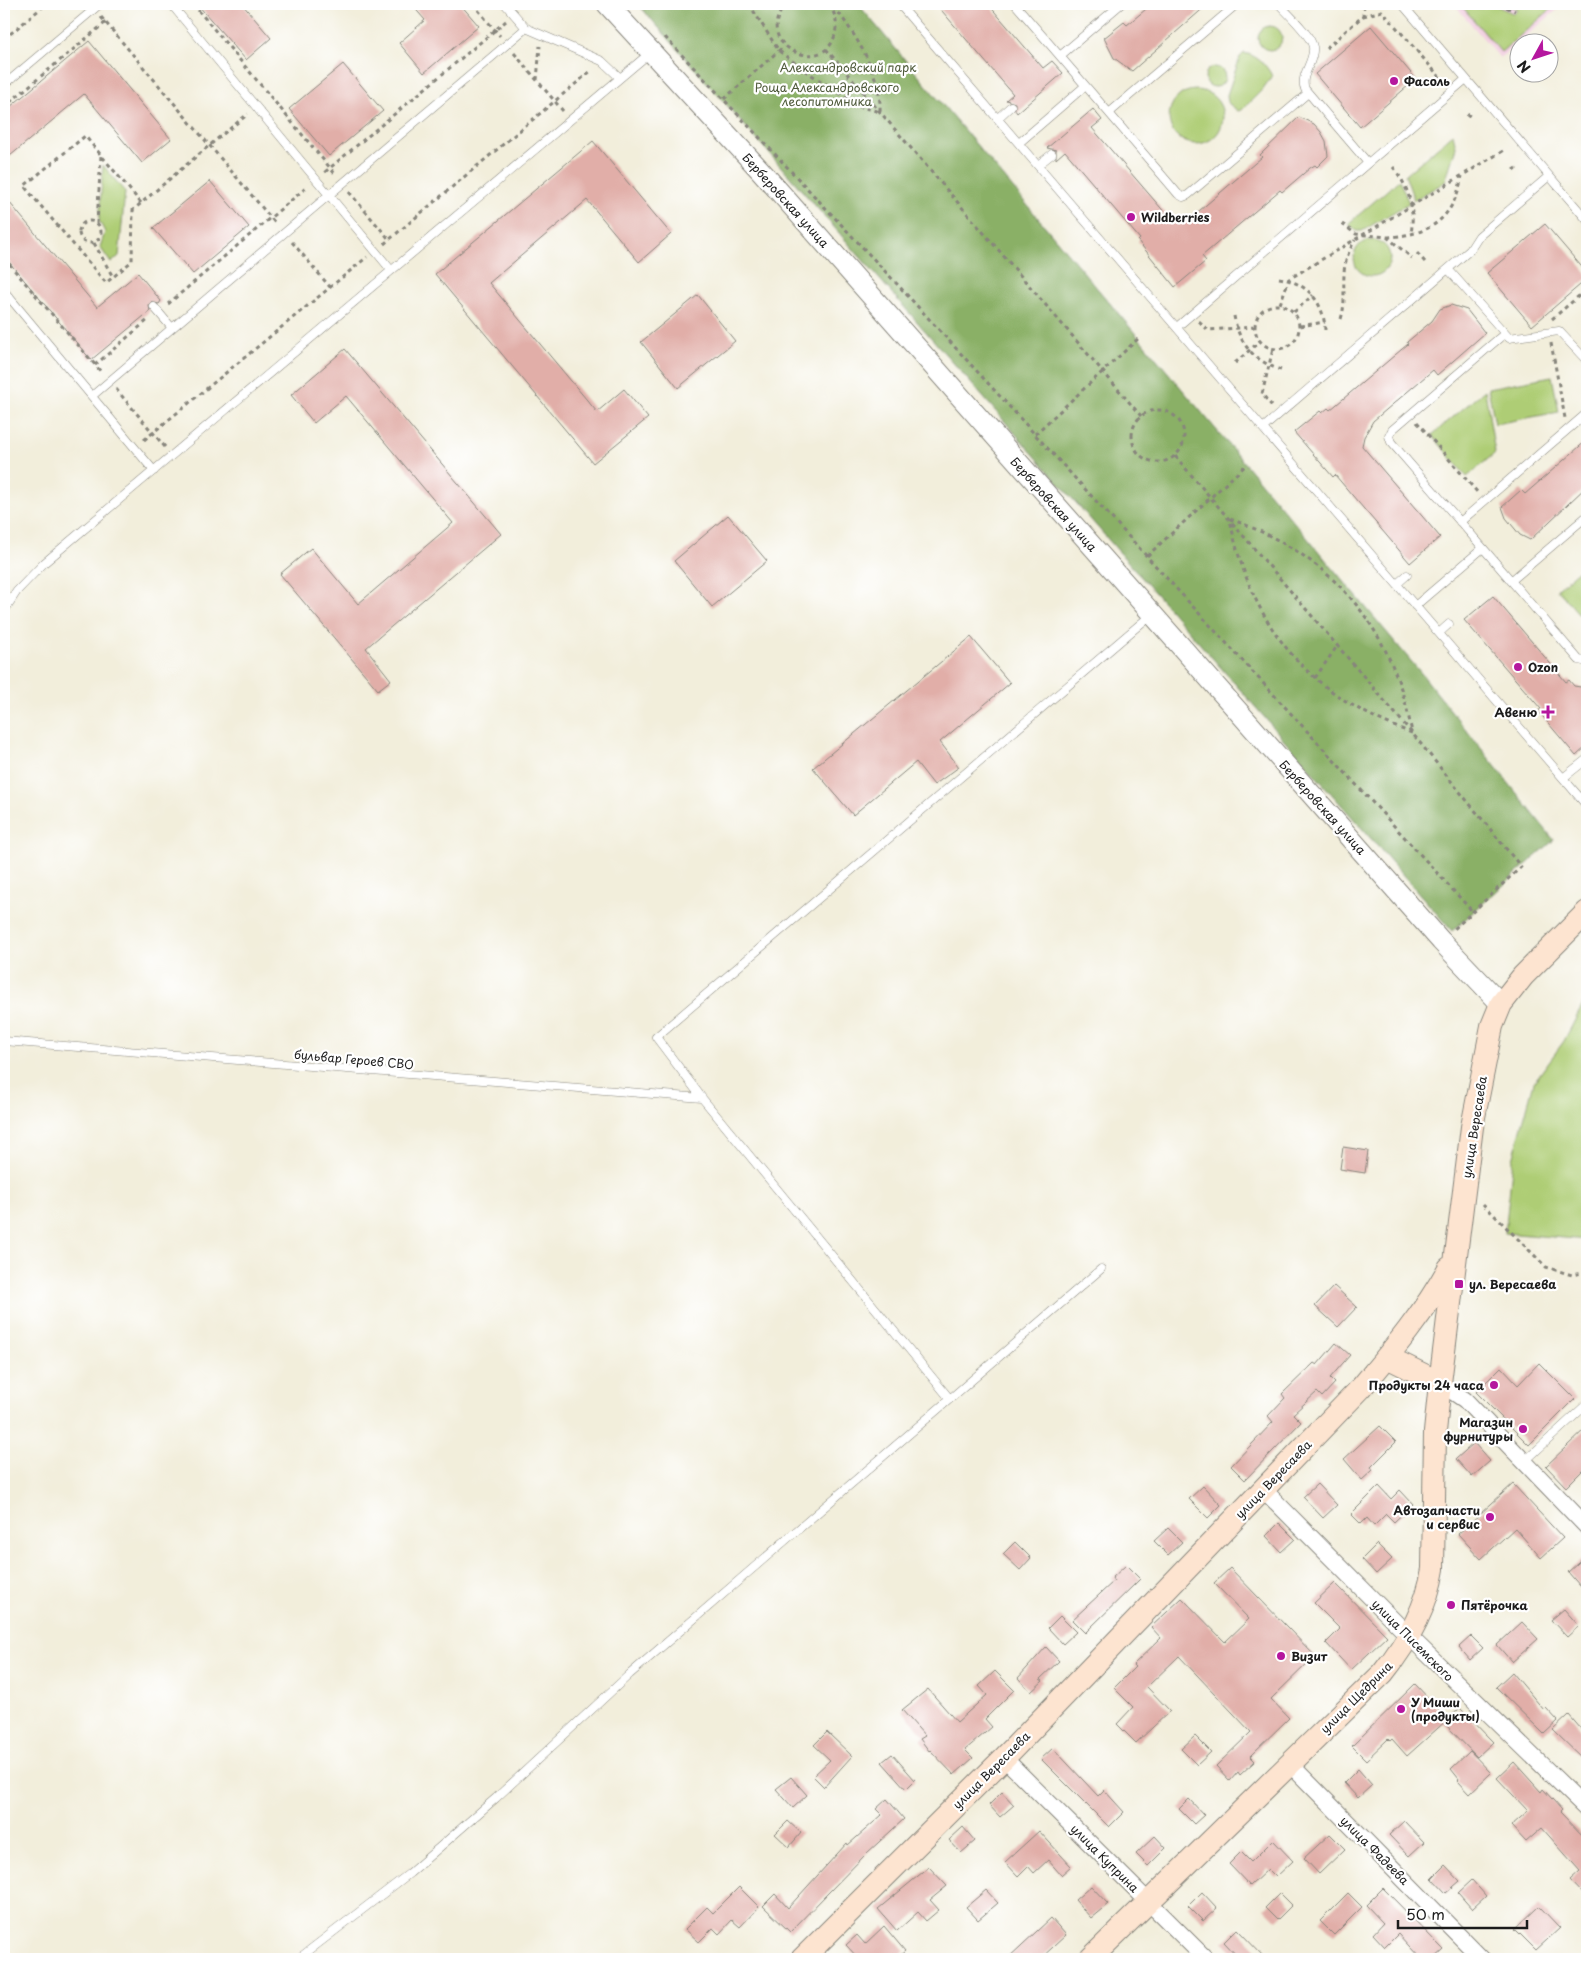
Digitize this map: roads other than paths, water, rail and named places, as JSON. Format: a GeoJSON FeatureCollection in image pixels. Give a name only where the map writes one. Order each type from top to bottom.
{"type":"FeatureCollection","features":[{"type":"Feature","properties":{"kind":"main road","name":"улица Вересаева"},"geometry":{"type":"LineString","coordinates":[[802,1959],[1004,1758],[1361,1388],[1434,1296],[1455,1259],[1472,1127],[1491,1030],[1501,1004],[1549,949],[1587,912]]}},
{"type":"Feature","properties":{"kind":"main road","name":"улица Щедрина"},"geometry":{"type":"LineString","coordinates":[[1090,1959],[1382,1672],[1400,1652],[1430,1590],[1433,1568],[1435,1432],[1455,1259]]}},
{"type":"Feature","properties":{"kind":"main road"},"geometry":{"type":"LineString","coordinates":[[1387,1357],[1440,1383]]}},
{"type":"Feature","properties":{"kind":"street","name":"Берберовская улица"},"geometry":{"type":"LineString","coordinates":[[607,4],[780,193],[1442,941],[1501,1004]]}},
{"type":"Feature","properties":{"kind":"street"},"geometry":{"type":"LineString","coordinates":[[1440,1383],[1465,1400],[1587,1527]]}},
{"type":"Feature","properties":{"kind":"street","name":"улица Писемского"},"geometry":{"type":"LineString","coordinates":[[1263,1489],[1408,1635],[1587,1810]]}},
{"type":"Feature","properties":{"kind":"street","name":"улица Куприна"},"geometry":{"type":"LineString","coordinates":[[1004,1758],[1206,1959]]}},
{"type":"Feature","properties":{"kind":"street","name":"улица Фадеева"},"geometry":{"type":"LineString","coordinates":[[1289,1763],[1482,1959]]}},
{"type":"Feature","properties":{"kind":"lane"},"geometry":{"type":"LineString","coordinates":[[171,4],[391,270]]}},
{"type":"Feature","properties":{"kind":"lane"},"geometry":{"type":"LineString","coordinates":[[505,4],[526,28],[602,61],[619,77]]}},
{"type":"Feature","properties":{"kind":"lane"},"geometry":{"type":"LineString","coordinates":[[900,4],[1587,806]]}},
{"type":"Feature","properties":{"kind":"lane"},"geometry":{"type":"LineString","coordinates":[[1015,4],[1178,194],[1183,197],[1188,195],[1308,93]]}},
{"type":"Feature","properties":{"kind":"lane"},"geometry":{"type":"LineString","coordinates":[[1060,56],[1121,4]]}},
{"type":"Feature","properties":{"kind":"lane"},"geometry":{"type":"LineString","coordinates":[[1109,113],[1237,4]]}},
{"type":"Feature","properties":{"kind":"lane"},"geometry":{"type":"LineString","coordinates":[[1280,4],[1309,39],[1313,53],[1303,84],[1308,93],[1368,163]]}},
{"type":"Feature","properties":{"kind":"lane"},"geometry":{"type":"LineString","coordinates":[[1402,4],[1587,220]]}},
{"type":"Feature","properties":{"kind":"lane"},"geometry":{"type":"LineString","coordinates":[[4,85],[97,6]]}},
{"type":"Feature","properties":{"kind":"lane"},"geometry":{"type":"LineString","coordinates":[[92,396],[526,28]]}},
{"type":"Feature","properties":{"kind":"lane"},"geometry":{"type":"LineString","coordinates":[[4,611],[17,591],[44,563],[651,52]]}},
{"type":"Feature","properties":{"kind":"lane"},"geometry":{"type":"LineString","coordinates":[[1177,327],[1466,79]]}},
{"type":"Feature","properties":{"kind":"lane"},"geometry":{"type":"LineString","coordinates":[[1019,143],[1085,86]]}},
{"type":"Feature","properties":{"kind":"lane"},"geometry":{"type":"LineString","coordinates":[[998,118],[1011,106]]}},
{"type":"Feature","properties":{"kind":"lane"},"geometry":{"type":"LineString","coordinates":[[1038,165],[1052,154]]}},
{"type":"Feature","properties":{"kind":"lane"},"geometry":{"type":"LineString","coordinates":[[1263,428],[1470,250],[1480,236],[1549,176]]}},
{"type":"Feature","properties":{"kind":"lane"},"geometry":{"type":"LineString","coordinates":[[1448,269],[1509,338],[1559,331],[1587,362]]}},
{"type":"Feature","properties":{"kind":"lane"},"geometry":{"type":"LineString","coordinates":[[4,291],[154,470]]}},
{"type":"Feature","properties":{"kind":"lane"},"geometry":{"type":"LineString","coordinates":[[156,310],[172,328]]}},
{"type":"Feature","properties":{"kind":"lane"},"geometry":{"type":"LineString","coordinates":[[1504,334],[1392,430],[1389,436],[1391,442],[1579,660],[1584,663],[1587,662]]}},
{"type":"Feature","properties":{"kind":"lane"},"geometry":{"type":"LineString","coordinates":[[1460,522],[1587,413]]}},
{"type":"Feature","properties":{"kind":"lane"},"geometry":{"type":"LineString","coordinates":[[1511,581],[1587,516]]}},
{"type":"Feature","properties":{"kind":"lane"},"geometry":{"type":"LineString","coordinates":[[1416,606],[1483,548]]}},
{"type":"Feature","properties":{"kind":"lane"},"geometry":{"type":"LineString","coordinates":[[1397,584],[1407,575]]}},
{"type":"Feature","properties":{"kind":"lane"},"geometry":{"type":"LineString","coordinates":[[950,1399],[702,1098],[656,1037],[1152,614]]}},
{"type":"Feature","properties":{"kind":"lane"},"geometry":{"type":"LineString","coordinates":[[1439,632],[1449,624]]}},
{"type":"Feature","properties":{"kind":"lane"},"geometry":{"type":"LineString","coordinates":[[1563,778],[1587,758]]}},
{"type":"Feature","properties":{"kind":"lane","name":"бульвар Героев СВО"},"geometry":{"type":"LineString","coordinates":[[4,1041],[702,1098]]}},
{"type":"Feature","properties":{"kind":"lane"},"geometry":{"type":"LineString","coordinates":[[298,1959],[410,1873],[496,1798],[630,1674],[1101,1269]]}},
{"type":"Feature","properties":{"kind":"lane"},"geometry":{"type":"LineString","coordinates":[[1524,1462],[1586,1407]]}},
{"type":"Feature","properties":{"kind":"place","name":"Фасоль"},"geometry":{"type":"Point","coordinates":[1394,81]}},
{"type":"Feature","properties":{"kind":"place","name":"Wildberries"},"geometry":{"type":"Point","coordinates":[1131,217]}},
{"type":"Feature","properties":{"kind":"place","name":"Ozon"},"geometry":{"type":"Point","coordinates":[1518,667]}},
{"type":"Feature","properties":{"kind":"place","name":"Авеню"},"geometry":{"type":"Point","coordinates":[1548,712]}},
{"type":"Feature","properties":{"kind":"place","name":"ул. Вересаева"},"geometry":{"type":"Point","coordinates":[1459,1284]}},
{"type":"Feature","properties":{"kind":"place","name":"Продукты 24 часа"},"geometry":{"type":"Point","coordinates":[1494,1385]}},
{"type":"Feature","properties":{"kind":"place","name":"Магазин фурнитуры"},"geometry":{"type":"Point","coordinates":[1523,1429]}},
{"type":"Feature","properties":{"kind":"place","name":"Автозапчасти и сервис"},"geometry":{"type":"Point","coordinates":[1490,1517]}},
{"type":"Feature","properties":{"kind":"place","name":"Пятёрочка"},"geometry":{"type":"Point","coordinates":[1451,1605]}},
{"type":"Feature","properties":{"kind":"place","name":"Визит"},"geometry":{"type":"Point","coordinates":[1281,1656]}},
{"type":"Feature","properties":{"kind":"place","name":"У Миши (продукты)"},"geometry":{"type":"Point","coordinates":[1401,1709]}},
{"type":"Feature","properties":{"kind":"park label","name":"Александровский парк"},"geometry":{"type":"Point","coordinates":[848,67]}},
{"type":"Feature","properties":{"kind":"park label","name":"Роща Александровского лесопитомника"},"geometry":{"type":"Point","coordinates":[827,94]}}]}
